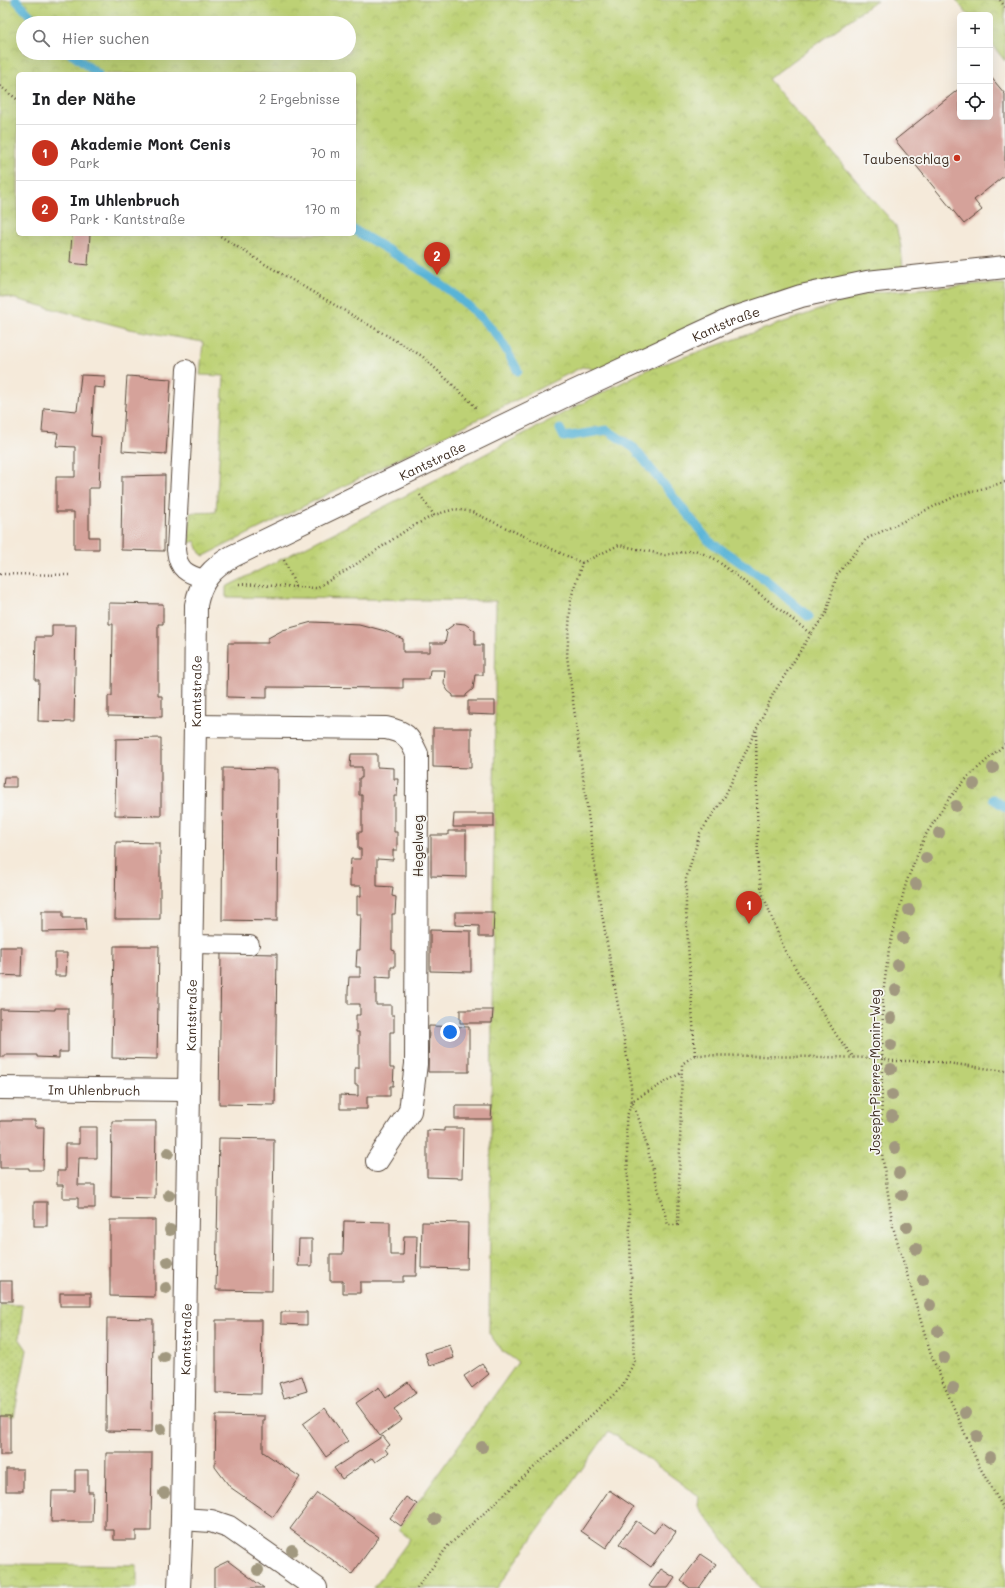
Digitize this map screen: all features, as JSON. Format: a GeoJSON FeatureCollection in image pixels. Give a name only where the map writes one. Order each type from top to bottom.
{"type":"FeatureCollection","features":[{"type":"Feature","properties":{"kind":"street","name":"Kantstraße"},"geometry":{"type":"LineString","coordinates":[[179,1588],[182,1519],[196,605],[198,591],[204,579],[218,565],[232,556],[571,392],[731,319],[801,296],[867,282],[1005,267]]}},
{"type":"Feature","properties":{"kind":"street","name":"Hegelweg"},"geometry":{"type":"LineString","coordinates":[[195,726],[386,728],[400,732],[413,744],[417,754],[416,1064],[410,1111],[377,1162]]}},
{"type":"Feature","properties":{"kind":"street","name":"Im Uhlenbruch"},"geometry":{"type":"LineString","coordinates":[[0,1088],[188,1090]]}},
{"type":"Feature","properties":{"kind":"street"},"geometry":{"type":"LineString","coordinates":[[182,1519],[211,1521],[229,1527],[316,1588]]}},
{"type":"Feature","properties":{"kind":"lane"},"geometry":{"type":"LineString","coordinates":[[186,368],[176,550],[177,558],[187,574],[204,579]]}},
{"type":"Feature","properties":{"kind":"lane"},"geometry":{"type":"LineString","coordinates":[[191,944],[250,945]]}},
{"type":"Feature","properties":{"kind":"path"},"geometry":{"type":"LineString","coordinates":[[1000,0],[1005,6]]}},
{"type":"Feature","properties":{"kind":"path"},"geometry":{"type":"LineString","coordinates":[[0,86],[16,98]]}},
{"type":"Feature","properties":{"kind":"path"},"geometry":{"type":"LineString","coordinates":[[220,236],[263,263],[422,356],[470,401]]}},
{"type":"Feature","properties":{"kind":"path"},"geometry":{"type":"LineString","coordinates":[[695,1055],[686,911],[686,879],[700,833],[723,800],[773,694],[826,613],[838,575],[866,539],[956,496],[1005,482]]}},
{"type":"Feature","properties":{"kind":"path"},"geometry":{"type":"LineString","coordinates":[[423,500],[434,515]]}},
{"type":"Feature","properties":{"kind":"path"},"geometry":{"type":"LineString","coordinates":[[204,579],[234,584],[316,588],[349,569],[408,529],[434,515],[455,509],[472,512],[582,563]]}},
{"type":"Feature","properties":{"kind":"path"},"geometry":{"type":"LineString","coordinates":[[811,634],[715,559],[695,550],[665,555],[619,545],[582,563],[571,598],[567,656],[599,897],[630,1074],[632,1101],[641,1125],[668,1225],[678,1225],[682,1064],[695,1055],[882,1058],[891,1061],[933,1061],[1005,1071]]}},
{"type":"Feature","properties":{"kind":"path"},"geometry":{"type":"LineString","coordinates":[[0,574],[70,575]]}},
{"type":"Feature","properties":{"kind":"path"},"geometry":{"type":"LineString","coordinates":[[756,731],[758,870],[763,895],[785,951],[830,1024],[854,1058]]}},
{"type":"Feature","properties":{"kind":"path","name":"Joseph-Pierre-Monin-Weg"},"geometry":{"type":"LineString","coordinates":[[1005,744],[969,776],[948,800],[925,836],[906,883],[889,949],[883,994],[881,1147],[893,1227],[931,1355],[979,1466],[1005,1511]]}},
{"type":"Feature","properties":{"kind":"path"},"geometry":{"type":"LineString","coordinates":[[417,1588],[448,1546],[622,1387],[634,1362],[626,1119],[632,1101],[681,1073]]}},
{"type":"Feature","properties":{"kind":"green space"},"geometry":{"type":"Polygon","coordinates":[[[0,0],[877,0],[768,79],[896,226],[901,247],[903,270],[593,372],[591,368],[582,367],[204,556],[200,553],[195,541],[189,543],[190,513],[216,512],[224,376],[200,375],[203,342],[130,329],[0,295],[0,0]]]}},
{"type":"Feature","properties":{"kind":"green space"},"geometry":{"type":"Polygon","coordinates":[[[956,0],[1005,0],[1005,61],[993,46],[993,12],[966,12],[956,0]]]}},
{"type":"Feature","properties":{"kind":"green space"},"geometry":{"type":"Polygon","coordinates":[[[980,284],[1005,284],[1005,1588],[760,1588],[698,1506],[699,1496],[609,1431],[497,1588],[374,1588],[410,1539],[399,1530],[401,1526],[518,1362],[501,1350],[489,1333],[496,601],[226,597],[226,587],[355,522],[646,370],[868,293],[980,284]]]}},
{"type":"Feature","properties":{"kind":"green space"},"geometry":{"type":"Polygon","coordinates":[[[0,1305],[23,1305],[19,1338],[27,1350],[14,1416],[0,1416],[0,1305]]]}},
{"type":"Feature","properties":{"kind":"green space"},"geometry":{"type":"Polygon","coordinates":[[[0,1564],[137,1565],[137,1588],[0,1588],[0,1564]]]}},
{"type":"Feature","properties":{"kind":"building","name":"Taubenschlag"},"geometry":{"type":"Polygon","coordinates":[[[993,80],[1005,94],[1005,175],[974,200],[982,210],[964,224],[895,140],[957,90],[957,120],[993,120],[993,80]]]}},
{"type":"Feature","properties":{"kind":"building"},"geometry":{"type":"Polygon","coordinates":[[[72,236],[90,236],[88,265],[70,263],[72,236]]]}},
{"type":"Feature","properties":{"kind":"building"},"geometry":{"type":"Polygon","coordinates":[[[81,375],[105,376],[104,388],[94,387],[91,436],[101,437],[99,488],[89,488],[89,537],[99,537],[99,549],[74,549],[74,512],[56,512],[56,477],[75,477],[75,447],[56,446],[58,433],[42,432],[44,408],[77,411],[81,375]]]}},
{"type":"Feature","properties":{"kind":"building"},"geometry":{"type":"Polygon","coordinates":[[[127,376],[171,379],[166,454],[122,451],[127,376]]]}},
{"type":"Feature","properties":{"kind":"building"},"geometry":{"type":"Polygon","coordinates":[[[165,475],[164,551],[121,550],[122,476],[165,475]]]}},
{"type":"Feature","properties":{"kind":"building"},"geometry":{"type":"Polygon","coordinates":[[[109,603],[163,604],[163,624],[158,624],[158,696],[162,696],[162,717],[108,716],[108,696],[112,696],[113,624],[109,624],[109,603]]]}},
{"type":"Feature","properties":{"kind":"building"},"geometry":{"type":"Polygon","coordinates":[[[312,622],[359,624],[385,631],[403,639],[403,652],[430,652],[430,643],[445,643],[447,633],[445,631],[456,623],[465,624],[475,631],[475,645],[483,645],[483,675],[475,675],[473,689],[466,695],[466,697],[453,697],[453,695],[448,691],[444,684],[445,670],[430,670],[429,679],[403,679],[403,688],[267,687],[267,698],[227,697],[228,643],[268,643],[268,638],[283,630],[312,622]]]}},
{"type":"Feature","properties":{"kind":"building"},"geometry":{"type":"Polygon","coordinates":[[[52,625],[76,625],[74,722],[38,721],[39,680],[35,680],[36,637],[52,637],[52,625]]]}},
{"type":"Feature","properties":{"kind":"building"},"geometry":{"type":"Polygon","coordinates":[[[468,701],[495,701],[495,715],[468,714],[468,701]]]}},
{"type":"Feature","properties":{"kind":"building"},"geometry":{"type":"Polygon","coordinates":[[[433,728],[471,728],[471,768],[433,767],[433,728]]]}},
{"type":"Feature","properties":{"kind":"building"},"geometry":{"type":"Polygon","coordinates":[[[161,738],[161,816],[115,815],[116,739],[161,738]]]}},
{"type":"Feature","properties":{"kind":"building"},"geometry":{"type":"Polygon","coordinates":[[[351,754],[377,754],[377,767],[394,768],[394,779],[398,779],[397,796],[394,796],[394,832],[397,832],[397,850],[393,850],[393,860],[377,859],[377,886],[393,887],[392,896],[396,897],[395,914],[392,914],[392,950],[395,951],[395,967],[391,967],[391,978],[376,977],[376,1005],[391,1005],[391,1015],[394,1015],[394,1032],[390,1032],[390,1068],[394,1068],[393,1086],[390,1086],[390,1096],[367,1096],[367,1109],[340,1109],[340,1095],[358,1096],[358,1085],[355,1085],[355,1068],[359,1068],[359,1032],[356,1032],[356,1015],[360,1015],[360,1004],[348,1004],[348,991],[349,977],[360,977],[360,967],[356,967],[357,950],[360,950],[361,914],[357,914],[357,896],[361,896],[361,886],[350,886],[350,872],[351,859],[361,859],[361,849],[358,849],[358,832],[362,832],[362,795],[359,795],[359,778],[362,778],[362,767],[350,767],[351,754]]]}},
{"type":"Feature","properties":{"kind":"building"},"geometry":{"type":"Polygon","coordinates":[[[223,768],[278,769],[277,921],[222,920],[223,768]]]}},
{"type":"Feature","properties":{"kind":"building"},"geometry":{"type":"Polygon","coordinates":[[[4,777],[16,777],[16,787],[3,787],[4,777]]]}},
{"type":"Feature","properties":{"kind":"building"},"geometry":{"type":"Polygon","coordinates":[[[454,814],[494,814],[494,827],[453,827],[454,814]]]}},
{"type":"Feature","properties":{"kind":"building"},"geometry":{"type":"Polygon","coordinates":[[[448,831],[466,831],[466,877],[431,876],[431,835],[448,835],[448,831]]]}},
{"type":"Feature","properties":{"kind":"building"},"geometry":{"type":"Polygon","coordinates":[[[116,842],[160,843],[160,919],[115,919],[116,842]]]}},
{"type":"Feature","properties":{"kind":"building"},"geometry":{"type":"Polygon","coordinates":[[[42,911],[63,911],[63,918],[85,918],[86,931],[42,932],[42,911]]]}},
{"type":"Feature","properties":{"kind":"building"},"geometry":{"type":"Polygon","coordinates":[[[455,912],[494,912],[493,937],[479,937],[479,926],[455,925],[455,912]]]}},
{"type":"Feature","properties":{"kind":"building"},"geometry":{"type":"Polygon","coordinates":[[[430,930],[471,931],[471,972],[430,971],[430,930]]]}},
{"type":"Feature","properties":{"kind":"building"},"geometry":{"type":"Polygon","coordinates":[[[114,946],[159,946],[157,1059],[112,1058],[114,946]]]}},
{"type":"Feature","properties":{"kind":"building"},"geometry":{"type":"Polygon","coordinates":[[[0,947],[22,947],[21,976],[0,975],[0,947]]]}},
{"type":"Feature","properties":{"kind":"building"},"geometry":{"type":"Polygon","coordinates":[[[55,953],[67,953],[66,976],[55,976],[55,953]]]}},
{"type":"Feature","properties":{"kind":"building"},"geometry":{"type":"Polygon","coordinates":[[[221,953],[277,954],[275,1105],[219,1104],[221,953]]]}},
{"type":"Feature","properties":{"kind":"building"},"geometry":{"type":"Polygon","coordinates":[[[55,1008],[68,1008],[68,1052],[59,1052],[59,1058],[37,1057],[37,1055],[5,1055],[5,1057],[0,1057],[0,1009],[55,1010],[55,1008]]]}},
{"type":"Feature","properties":{"kind":"building"},"geometry":{"type":"Polygon","coordinates":[[[460,1010],[493,1010],[492,1023],[460,1023],[460,1010]]]}},
{"type":"Feature","properties":{"kind":"building"},"geometry":{"type":"Polygon","coordinates":[[[429,1026],[469,1027],[469,1072],[428,1072],[429,1026]]]}},
{"type":"Feature","properties":{"kind":"building"},"geometry":{"type":"Polygon","coordinates":[[[455,1106],[492,1106],[491,1119],[455,1119],[455,1106]]]}},
{"type":"Feature","properties":{"kind":"building"},"geometry":{"type":"Polygon","coordinates":[[[35,1120],[35,1127],[44,1127],[43,1170],[29,1170],[29,1168],[0,1168],[0,1121],[35,1120]]]}},
{"type":"Feature","properties":{"kind":"building"},"geometry":{"type":"Polygon","coordinates":[[[112,1121],[156,1121],[155,1198],[111,1197],[112,1121]]]}},
{"type":"Feature","properties":{"kind":"building"},"geometry":{"type":"Polygon","coordinates":[[[79,1127],[97,1127],[97,1158],[79,1158],[78,1185],[95,1185],[95,1208],[78,1208],[78,1198],[63,1198],[63,1185],[57,1185],[57,1171],[65,1171],[65,1144],[79,1144],[79,1127]]]}},
{"type":"Feature","properties":{"kind":"building"},"geometry":{"type":"Polygon","coordinates":[[[444,1128],[463,1128],[462,1178],[427,1177],[427,1130],[444,1131],[444,1128]]]}},
{"type":"Feature","properties":{"kind":"building"},"geometry":{"type":"Polygon","coordinates":[[[219,1138],[274,1139],[272,1291],[216,1290],[219,1138]]]}},
{"type":"Feature","properties":{"kind":"building"},"geometry":{"type":"Polygon","coordinates":[[[34,1202],[47,1202],[47,1226],[34,1226],[34,1202]]]}},
{"type":"Feature","properties":{"kind":"building"},"geometry":{"type":"Polygon","coordinates":[[[110,1220],[155,1220],[155,1297],[110,1296],[110,1220]]]}},
{"type":"Feature","properties":{"kind":"building"},"geometry":{"type":"Polygon","coordinates":[[[344,1221],[390,1222],[390,1255],[403,1255],[404,1236],[417,1236],[416,1276],[403,1276],[403,1282],[360,1282],[360,1293],[343,1293],[343,1281],[330,1281],[330,1254],[343,1254],[344,1221]]]}},
{"type":"Feature","properties":{"kind":"building"},"geometry":{"type":"Polygon","coordinates":[[[422,1222],[468,1223],[467,1269],[421,1268],[422,1222]]]}},
{"type":"Feature","properties":{"kind":"building"},"geometry":{"type":"Polygon","coordinates":[[[299,1239],[312,1239],[312,1266],[298,1266],[299,1239]]]}},
{"type":"Feature","properties":{"kind":"building"},"geometry":{"type":"Polygon","coordinates":[[[0,1281],[12,1281],[12,1301],[0,1301],[0,1281]]]}},
{"type":"Feature","properties":{"kind":"building"},"geometry":{"type":"Polygon","coordinates":[[[60,1293],[91,1293],[91,1306],[60,1306],[60,1293]]]}},
{"type":"Feature","properties":{"kind":"building"},"geometry":{"type":"Polygon","coordinates":[[[281,1312],[307,1312],[307,1325],[281,1324],[281,1312]]]}},
{"type":"Feature","properties":{"kind":"building"},"geometry":{"type":"Polygon","coordinates":[[[107,1318],[153,1319],[152,1432],[106,1431],[107,1318]]]}},
{"type":"Feature","properties":{"kind":"building"},"geometry":{"type":"Polygon","coordinates":[[[216,1320],[262,1320],[261,1394],[216,1393],[216,1320]]]}},
{"type":"Feature","properties":{"kind":"building"},"geometry":{"type":"Polygon","coordinates":[[[450,1345],[454,1358],[429,1366],[425,1353],[450,1345]]]}},
{"type":"Feature","properties":{"kind":"building"},"geometry":{"type":"Polygon","coordinates":[[[482,1364],[489,1374],[472,1388],[464,1376],[482,1364]]]}},
{"type":"Feature","properties":{"kind":"building"},"geometry":{"type":"Polygon","coordinates":[[[302,1376],[307,1391],[284,1398],[279,1383],[302,1376]]]}},
{"type":"Feature","properties":{"kind":"building"},"geometry":{"type":"Polygon","coordinates":[[[408,1382],[416,1393],[394,1409],[402,1420],[380,1436],[356,1403],[379,1387],[386,1398],[408,1382]]]}},
{"type":"Feature","properties":{"kind":"building"},"geometry":{"type":"Polygon","coordinates":[[[325,1408],[348,1441],[326,1457],[303,1424],[325,1408]]]}},
{"type":"Feature","properties":{"kind":"building"},"geometry":{"type":"Polygon","coordinates":[[[216,1415],[265,1416],[265,1420],[263,1420],[263,1452],[300,1477],[273,1517],[230,1487],[215,1467],[216,1415]]]}},
{"type":"Feature","properties":{"kind":"building"},"geometry":{"type":"Polygon","coordinates":[[[0,1416],[10,1416],[10,1455],[0,1455],[0,1416]]]}},
{"type":"Feature","properties":{"kind":"building"},"geometry":{"type":"Polygon","coordinates":[[[383,1436],[390,1445],[385,1449],[388,1453],[375,1462],[372,1458],[342,1479],[334,1468],[383,1436]]]}},
{"type":"Feature","properties":{"kind":"building"},"geometry":{"type":"Polygon","coordinates":[[[106,1453],[152,1453],[151,1531],[136,1531],[136,1540],[114,1540],[114,1530],[105,1530],[106,1453]]]}},
{"type":"Feature","properties":{"kind":"building"},"geometry":{"type":"Polygon","coordinates":[[[6,1469],[23,1469],[23,1491],[6,1491],[6,1469]]]}},
{"type":"Feature","properties":{"kind":"building"},"geometry":{"type":"Polygon","coordinates":[[[75,1470],[88,1470],[88,1492],[93,1492],[92,1522],[51,1522],[52,1491],[75,1491],[75,1470]]]}},
{"type":"Feature","properties":{"kind":"building"},"geometry":{"type":"Polygon","coordinates":[[[609,1490],[634,1507],[606,1548],[581,1531],[609,1490]]]}},
{"type":"Feature","properties":{"kind":"building"},"geometry":{"type":"Polygon","coordinates":[[[317,1493],[379,1537],[352,1574],[290,1529],[317,1493]]]}},
{"type":"Feature","properties":{"kind":"building"},"geometry":{"type":"Polygon","coordinates":[[[406,1497],[417,1504],[401,1526],[390,1518],[406,1497]]]}},
{"type":"Feature","properties":{"kind":"building"},"geometry":{"type":"Polygon","coordinates":[[[636,1521],[654,1533],[662,1522],[676,1532],[651,1567],[619,1544],[636,1521]]]}},
{"type":"Feature","properties":{"kind":"building"},"geometry":{"type":"Polygon","coordinates":[[[701,1554],[716,1564],[699,1588],[690,1588],[681,1581],[701,1554]]]}},
{"type":"Feature","properties":{"kind":"building"},"geometry":{"type":"Polygon","coordinates":[[[228,1561],[264,1588],[214,1588],[214,1568],[228,1561]]]}},
{"type":"Feature","properties":{"kind":"building"},"geometry":{"type":"Polygon","coordinates":[[[661,1569],[675,1578],[668,1588],[652,1588],[649,1586],[661,1569]]]}},
{"type":"Feature","properties":{"kind":"waterway"},"geometry":{"type":"LineString","coordinates":[[16,0],[31,16]]}},
{"type":"Feature","properties":{"kind":"waterway"},"geometry":{"type":"LineString","coordinates":[[79,60],[95,72]]}},
{"type":"Feature","properties":{"kind":"waterway"},"geometry":{"type":"LineString","coordinates":[[356,231],[430,276],[465,303],[496,334],[518,371]]}},
{"type":"Feature","properties":{"kind":"waterway"},"geometry":{"type":"LineString","coordinates":[[560,429],[564,437],[607,430],[634,448],[709,541],[766,580],[809,617]]}},
{"type":"Feature","properties":{"kind":"waterway"},"geometry":{"type":"LineString","coordinates":[[993,799],[1005,807]]}},
{"type":"Feature","properties":{"kind":"place","name":"Taubenschlag"},"geometry":{"type":"Point","coordinates":[957,158]}},
{"type":"Feature","properties":{"kind":"place","name":"Im Uhlenbruch"},"geometry":{"type":"Point","coordinates":[437,275]}},
{"type":"Feature","properties":{"kind":"place","name":"Akademie Mont Cenis"},"geometry":{"type":"Point","coordinates":[749,924]}}]}
